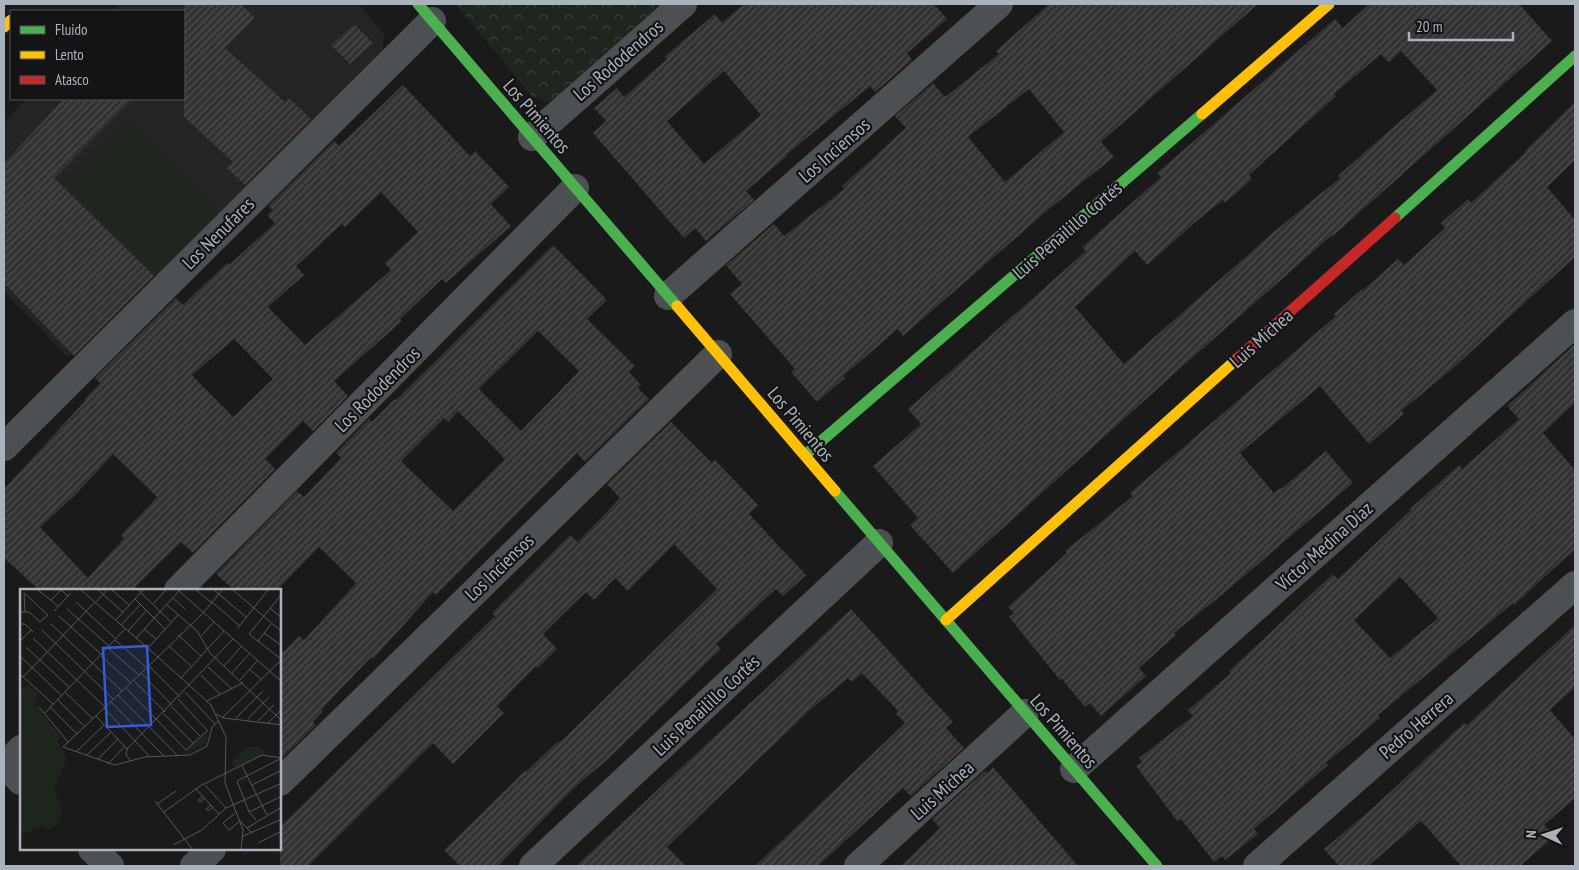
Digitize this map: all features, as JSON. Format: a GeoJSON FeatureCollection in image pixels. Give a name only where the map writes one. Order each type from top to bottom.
{"type":"FeatureCollection","features":[{"type":"Feature","properties":{"kind":"street","name":"Los Rododendros"},"geometry":{"type":"LineString","coordinates":[[532,137],[682,4]]}},
{"type":"Feature","properties":{"kind":"street","name":"Los Inciensos"},"geometry":{"type":"LineString","coordinates":[[668,296],[1000,4]]}},
{"type":"Feature","properties":{"kind":"street","name":"Luis Penailillo Cortés"},"geometry":{"type":"LineString","coordinates":[[804,455],[1329,4]]}},
{"type":"Feature","properties":{"kind":"street","name":"Los Pimientos"},"geometry":{"type":"LineString","coordinates":[[425,12],[1157,866]]}},
{"type":"Feature","properties":{"kind":"street","name":"Los Nenufares"},"geometry":{"type":"LineString","coordinates":[[4,446],[425,12]]}},
{"type":"Feature","properties":{"kind":"street","name":"Luis Michea"},"geometry":{"type":"LineString","coordinates":[[946,620],[1575,56]]}},
{"type":"Feature","properties":{"kind":"street","name":"Los Rododendros"},"geometry":{"type":"LineString","coordinates":[[179,589],[575,188]]}},
{"type":"Feature","properties":{"kind":"street","name":"Víctor Medina Díaz"},"geometry":{"type":"LineString","coordinates":[[1074,769],[1575,323]]}},
{"type":"Feature","properties":{"kind":"street","name":"Los Inciensos"},"geometry":{"type":"LineString","coordinates":[[281,781],[718,354]]}},
{"type":"Feature","properties":{"kind":"street","name":"Luis Penailillo Cortés"},"geometry":{"type":"LineString","coordinates":[[533,866],[879,543]]}},
{"type":"Feature","properties":{"kind":"street","name":"Pedro Herrera"},"geometry":{"type":"LineString","coordinates":[[1256,866],[1575,585]]}},
{"type":"Feature","properties":{"kind":"street","name":"Luis Michea"},"geometry":{"type":"LineString","coordinates":[[858,866],[1025,713]]}},
{"type":"Feature","properties":{"kind":"street"},"geometry":{"type":"LineString","coordinates":[[93,850],[110,866]]}},
{"type":"Feature","properties":{"kind":"street"},"geometry":{"type":"LineString","coordinates":[[194,866],[211,850]]}},
{"type":"Feature","properties":{"kind":"shaded area"},"geometry":{"type":"Polygon","coordinates":[[[120,4],[359,4],[384,34],[382,61],[68,357],[4,291],[4,122],[25,100],[185,100],[185,10],[113,10],[120,4]]]}},
{"type":"Feature","properties":{"kind":"green space"},"geometry":{"type":"Polygon","coordinates":[[[455,4],[665,4],[558,99],[545,102],[531,95],[455,4]]]}},
{"type":"Feature","properties":{"kind":"green space"},"geometry":{"type":"Polygon","coordinates":[[[125,119],[221,213],[158,276],[62,181],[125,119]]]}},
{"type":"Feature","properties":{"kind":"building"},"geometry":{"type":"Polygon","coordinates":[[[184,4],[241,4],[255,18],[225,48],[285,102],[289,98],[311,119],[245,185],[227,168],[233,162],[184,117],[184,4]]]}},
{"type":"Feature","properties":{"kind":"building"},"geometry":{"type":"Polygon","coordinates":[[[744,4],[934,4],[947,19],[907,53],[912,60],[875,92],[870,86],[786,155],[746,191],[754,200],[706,241],[695,228],[684,238],[593,133],[606,121],[594,108],[617,88],[624,97],[667,59],[664,57],[715,14],[722,23],[744,4]],[[724,71],[667,121],[704,164],[761,115],[724,71]]]}},
{"type":"Feature","properties":{"kind":"building"},"geometry":{"type":"Polygon","coordinates":[[[1049,4],[1258,4],[1101,142],[1114,157],[1049,209],[903,336],[898,329],[843,376],[845,378],[817,402],[791,372],[795,369],[730,294],[742,284],[726,265],[774,224],[784,236],[844,189],[842,186],[906,128],[895,116],[933,83],[945,97],[999,54],[996,51],[1049,4]],[[1029,89],[968,137],[1005,182],[1064,132],[1029,89]]]}},
{"type":"Feature","properties":{"kind":"building"},"geometry":{"type":"Polygon","coordinates":[[[1369,4],[1519,4],[1552,41],[1333,236],[1185,364],[953,573],[910,525],[918,518],[873,466],[921,424],[908,409],[1086,251],[1082,247],[1161,177],[1157,173],[1335,19],[1343,28],[1369,4]],[[1401,51],[1389,63],[1381,54],[1334,94],[1336,96],[1249,175],[1252,179],[1225,203],[1223,200],[1199,219],[1147,265],[1135,251],[1075,307],[1124,364],[1276,230],[1340,178],[1338,176],[1437,90],[1401,51]]]}},
{"type":"Feature","properties":{"kind":"building"},"geometry":{"type":"Polygon","coordinates":[[[354,24],[373,43],[350,64],[331,45],[354,24]]]}},
{"type":"Feature","properties":{"kind":"building"},"geometry":{"type":"Polygon","coordinates":[[[403,85],[470,156],[475,151],[509,187],[491,204],[511,226],[446,283],[442,279],[400,319],[402,321],[334,381],[348,396],[313,431],[303,421],[265,459],[275,469],[193,553],[181,542],[133,589],[38,589],[4,558],[4,489],[100,383],[95,378],[176,298],[183,305],[227,263],[229,265],[275,223],[267,215],[273,210],[268,206],[334,141],[339,146],[403,85]],[[381,192],[345,227],[342,224],[296,266],[304,275],[268,307],[305,345],[391,270],[385,263],[418,232],[381,192]],[[234,339],[192,375],[233,417],[273,379],[234,339]],[[113,454],[74,496],[40,527],[88,578],[124,538],[121,535],[157,497],[113,454]]]}},
{"type":"Feature","properties":{"kind":"building"},"geometry":{"type":"Polygon","coordinates":[[[63,100],[131,100],[54,178],[154,276],[74,356],[4,283],[4,163],[63,100]]]}},
{"type":"Feature","properties":{"kind":"building"},"geometry":{"type":"Polygon","coordinates":[[[1575,102],[1575,160],[1547,187],[1575,220],[1575,257],[1451,370],[1401,411],[1404,414],[1369,444],[1320,386],[1240,453],[1274,493],[1326,451],[1353,483],[1223,594],[1174,633],[1176,635],[1139,668],[1146,676],[1101,716],[1090,703],[1085,707],[1061,678],[1060,680],[1009,617],[1014,613],[1008,607],[1067,553],[1065,551],[1133,496],[1130,493],[1336,316],[1334,314],[1362,289],[1398,259],[1404,265],[1445,228],[1441,223],[1468,199],[1471,203],[1526,152],[1575,102]]]}},
{"type":"Feature","properties":{"kind":"building"},"geometry":{"type":"Polygon","coordinates":[[[553,245],[607,300],[587,319],[635,366],[629,372],[641,385],[638,388],[649,399],[585,462],[577,453],[436,595],[433,592],[373,659],[371,657],[321,710],[323,711],[313,722],[316,725],[281,759],[281,654],[299,636],[304,640],[356,583],[319,547],[278,589],[233,589],[216,574],[297,491],[304,497],[341,458],[336,453],[369,419],[372,422],[553,245]],[[538,331],[479,389],[521,431],[579,371],[538,331]],[[458,411],[448,422],[444,418],[401,461],[453,511],[505,459],[458,411]]]}},
{"type":"Feature","properties":{"kind":"building"},"geometry":{"type":"Polygon","coordinates":[[[1575,344],[1575,403],[1543,433],[1575,470],[1575,549],[1514,605],[1513,603],[1378,715],[1380,718],[1326,763],[1328,765],[1254,829],[1258,834],[1225,860],[1222,856],[1214,862],[1181,819],[1178,822],[1136,766],[1142,762],[1139,758],[1193,716],[1188,710],[1231,673],[1229,671],[1333,574],[1338,579],[1410,509],[1459,465],[1462,469],[1519,419],[1507,406],[1575,344]],[[1400,577],[1354,620],[1390,658],[1438,618],[1400,577]]]}},
{"type":"Feature","properties":{"kind":"building"},"geometry":{"type":"Polygon","coordinates":[[[671,422],[712,463],[715,460],[758,505],[749,514],[806,575],[783,596],[776,589],[716,644],[721,649],[608,759],[574,788],[498,866],[460,866],[444,850],[525,771],[558,741],[559,743],[717,589],[674,544],[628,591],[615,578],[594,600],[586,592],[543,634],[557,649],[538,668],[536,666],[497,706],[504,713],[453,764],[433,743],[308,866],[280,866],[281,826],[495,616],[492,613],[570,535],[578,542],[620,498],[607,484],[671,422]]]}},
{"type":"Feature","properties":{"kind":"building"},"geometry":{"type":"Polygon","coordinates":[[[851,609],[953,722],[946,728],[964,748],[911,796],[903,788],[818,866],[755,866],[905,723],[896,714],[898,711],[862,673],[852,682],[848,678],[811,709],[667,847],[686,866],[576,866],[851,609]]]}},
{"type":"Feature","properties":{"kind":"building"},"geometry":{"type":"Polygon","coordinates":[[[1575,625],[1575,690],[1574,688],[1550,710],[1575,739],[1575,798],[1544,825],[1555,836],[1520,866],[1461,866],[1421,821],[1368,866],[1339,866],[1324,849],[1373,808],[1464,723],[1467,725],[1575,625]]]}},
{"type":"Feature","properties":{"kind":"building"},"geometry":{"type":"Polygon","coordinates":[[[993,767],[1078,866],[901,866],[940,828],[932,819],[985,771],[987,773],[993,767]]]}},
{"type":"Feature","properties":{"kind":"traffic: fast"},"geometry":{"type":"LineString","coordinates":[[418,4],[677,306]]}},
{"type":"Feature","properties":{"kind":"traffic: fast"},"geometry":{"type":"LineString","coordinates":[[1395,218],[1575,56]]}},
{"type":"Feature","properties":{"kind":"traffic: fast"},"geometry":{"type":"LineString","coordinates":[[805,455],[1202,114]]}},
{"type":"Feature","properties":{"kind":"traffic: fast"},"geometry":{"type":"LineString","coordinates":[[835,491],[1157,866]]}},
{"type":"Feature","properties":{"kind":"traffic: slow"},"geometry":{"type":"LineString","coordinates":[[1202,114],[1329,4]]}},
{"type":"Feature","properties":{"kind":"traffic: slow"},"geometry":{"type":"LineString","coordinates":[[4,27],[10,21]]}},
{"type":"Feature","properties":{"kind":"traffic: slow"},"geometry":{"type":"LineString","coordinates":[[677,306],[835,491]]}},
{"type":"Feature","properties":{"kind":"traffic: slow"},"geometry":{"type":"LineString","coordinates":[[946,620],[1238,358]]}},
{"type":"Feature","properties":{"kind":"traffic: jam"},"geometry":{"type":"LineString","coordinates":[[1238,358],[1395,218]]}}]}
